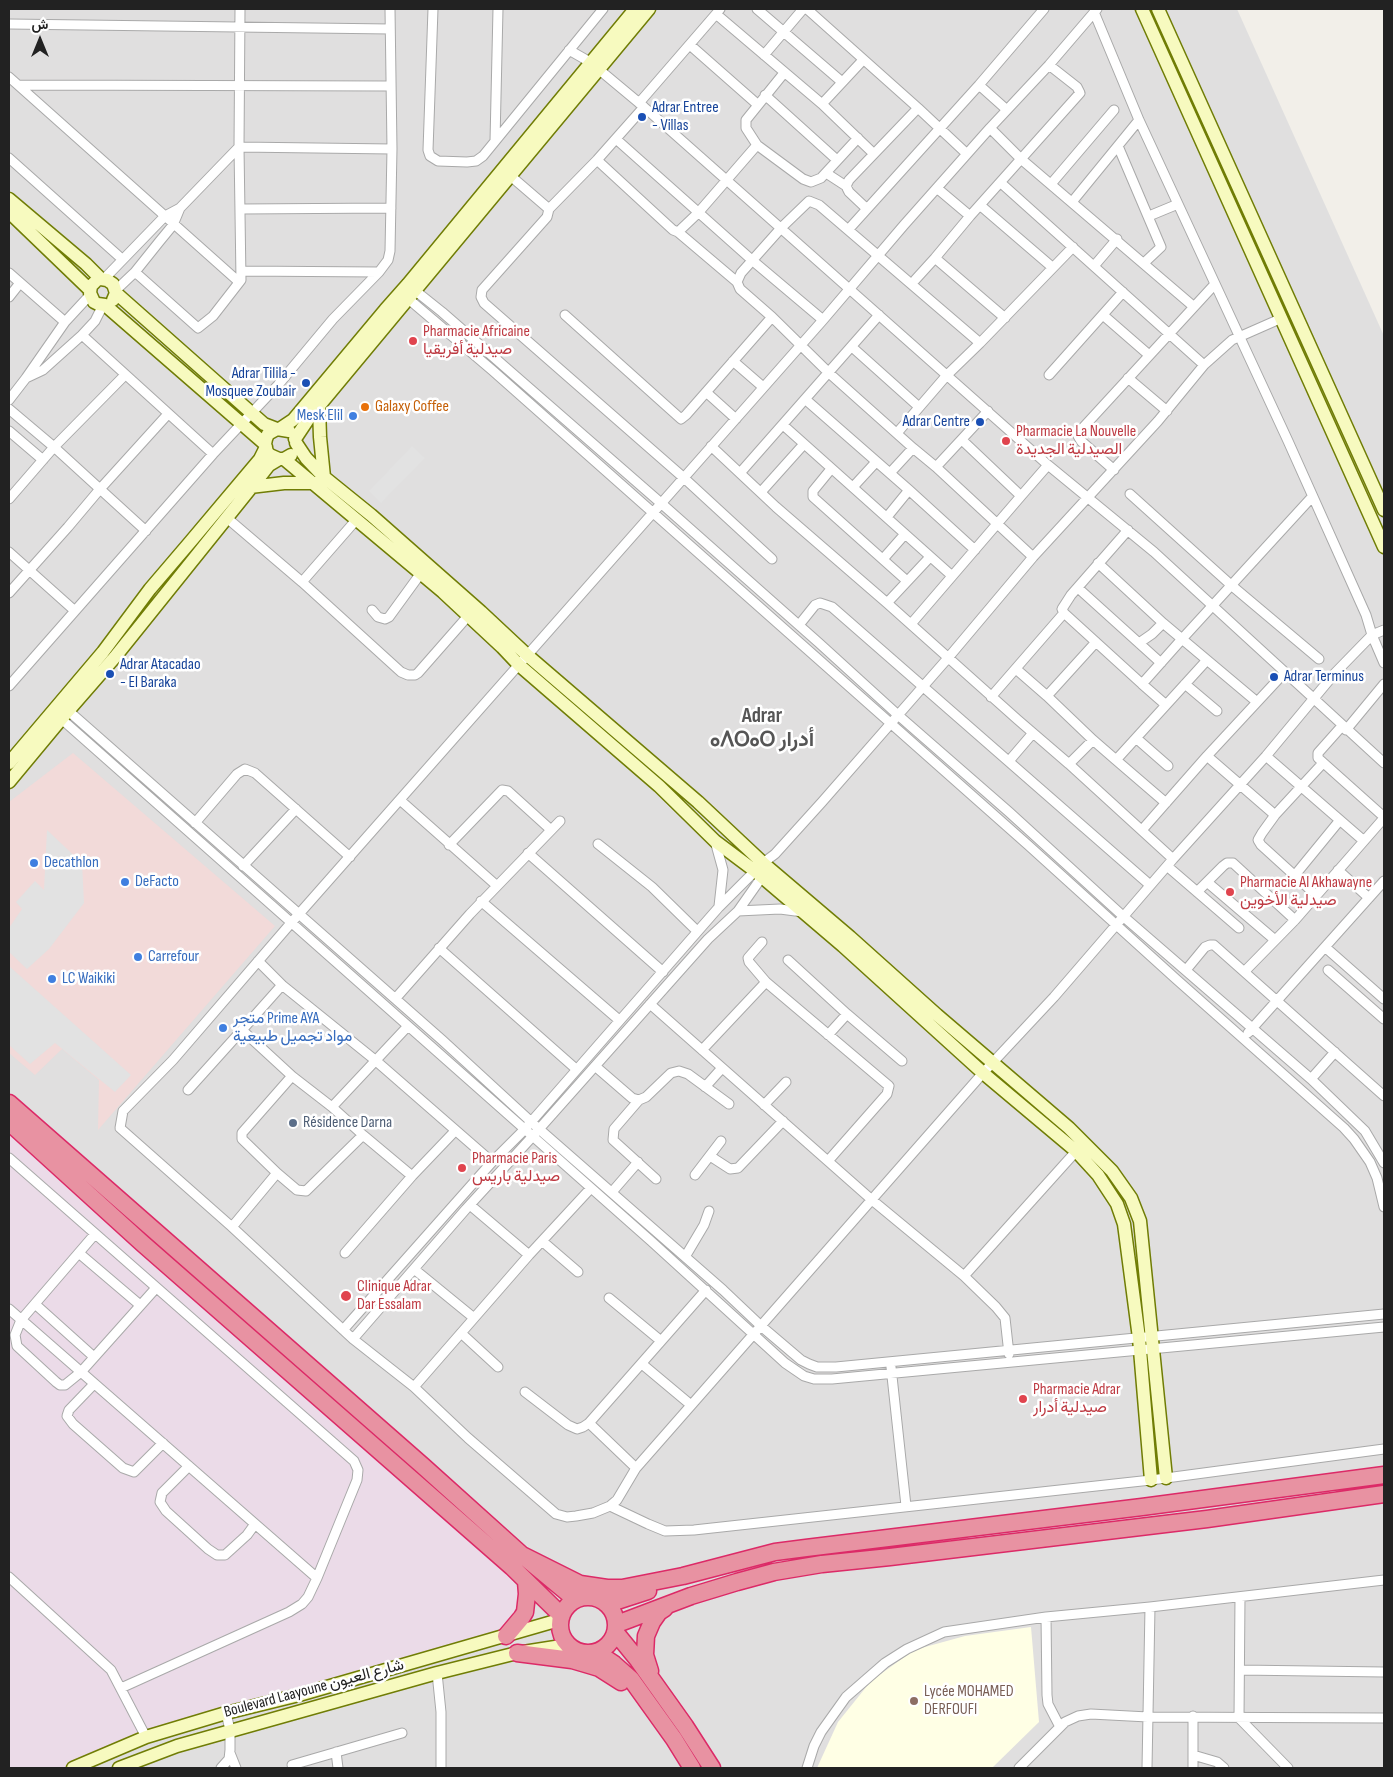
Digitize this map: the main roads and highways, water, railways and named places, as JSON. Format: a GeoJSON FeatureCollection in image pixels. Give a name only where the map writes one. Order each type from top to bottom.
{"type":"FeatureCollection","features":[{"type":"Feature","properties":{"kind":"highway"},"geometry":{"type":"LineString","coordinates":[[9,1103],[522,1555],[576,1599]]}},
{"type":"Feature","properties":{"kind":"highway"},"geometry":{"type":"LineString","coordinates":[[9,1122],[526,1582],[560,1618]]}},
{"type":"Feature","properties":{"kind":"highway"},"geometry":{"type":"LineString","coordinates":[[522,1555],[580,1584],[622,1588],[683,1576],[775,1552],[1384,1475]]}},
{"type":"Feature","properties":{"kind":"highway"},"geometry":{"type":"LineString","coordinates":[[692,1768],[629,1648],[616,1628],[614,1613],[608,1604],[598,1598],[586,1596],[576,1599],[566,1606],[560,1618],[562,1638],[568,1645],[581,1652],[596,1652],[604,1648],[611,1641],[616,1628],[672,1603],[774,1572],[822,1564],[1207,1519],[1384,1494]]}},
{"type":"Feature","properties":{"kind":"highway"},"geometry":{"type":"LineString","coordinates":[[608,1604],[652,1590],[683,1576]]}},
{"type":"Feature","properties":{"kind":"highway"},"geometry":{"type":"LineString","coordinates":[[506,1636],[525,1612],[526,1582]]}},
{"type":"Feature","properties":{"kind":"highway"},"geometry":{"type":"LineString","coordinates":[[651,1692],[645,1654],[647,1630],[659,1612],[672,1603]]}},
{"type":"Feature","properties":{"kind":"highway"},"geometry":{"type":"LineString","coordinates":[[596,1652],[651,1692],[685,1726],[712,1768]]}},
{"type":"Feature","properties":{"kind":"highway"},"geometry":{"type":"LineString","coordinates":[[517,1653],[589,1664],[651,1692]]}},
{"type":"Feature","properties":{"kind":"place","name":"Adrar Entree - Villas"},"geometry":{"type":"Point","coordinates":[642,117]}},
{"type":"Feature","properties":{"kind":"place","name":"Pharmacie Africaine صيدلية أفريقيا"},"geometry":{"type":"Point","coordinates":[413,341]}},
{"type":"Feature","properties":{"kind":"place","name":"Adrar Tilila - Mosquee Zoubair"},"geometry":{"type":"Point","coordinates":[306,383]}},
{"type":"Feature","properties":{"kind":"place","name":"Galaxy Coffee"},"geometry":{"type":"Point","coordinates":[365,407]}},
{"type":"Feature","properties":{"kind":"place","name":"Mesk Elil"},"geometry":{"type":"Point","coordinates":[353,416]}},
{"type":"Feature","properties":{"kind":"place","name":"Adrar Centre"},"geometry":{"type":"Point","coordinates":[980,422]}},
{"type":"Feature","properties":{"kind":"place","name":"Pharmacie La Nouvelle الصيدلية الجديدة"},"geometry":{"type":"Point","coordinates":[1006,441]}},
{"type":"Feature","properties":{"kind":"place","name":"Adrar Atacadao - El Baraka"},"geometry":{"type":"Point","coordinates":[110,674]}},
{"type":"Feature","properties":{"kind":"place","name":"Adrar Terminus"},"geometry":{"type":"Point","coordinates":[1274,677]}},
{"type":"Feature","properties":{"kind":"place","name":"Decathlon"},"geometry":{"type":"Point","coordinates":[34,863]}},
{"type":"Feature","properties":{"kind":"place","name":"DeFacto"},"geometry":{"type":"Point","coordinates":[125,882]}},
{"type":"Feature","properties":{"kind":"place","name":"Pharmacie Al Akhawayne صيدلية الأخوين"},"geometry":{"type":"Point","coordinates":[1230,892]}},
{"type":"Feature","properties":{"kind":"place","name":"Carrefour"},"geometry":{"type":"Point","coordinates":[138,957]}},
{"type":"Feature","properties":{"kind":"place","name":"LC Waikiki"},"geometry":{"type":"Point","coordinates":[52,979]}},
{"type":"Feature","properties":{"kind":"place","name":"متجر Prime AYA مواد تجميل طبيعية"},"geometry":{"type":"Point","coordinates":[223,1028]}},
{"type":"Feature","properties":{"kind":"place","name":"Résidence Darna"},"geometry":{"type":"Point","coordinates":[293,1123]}},
{"type":"Feature","properties":{"kind":"place","name":"Pharmacie Paris صيدلية باريس"},"geometry":{"type":"Point","coordinates":[462,1168]}},
{"type":"Feature","properties":{"kind":"place","name":"Clinique Adrar Dar Essalam"},"geometry":{"type":"Point","coordinates":[346,1296]}},
{"type":"Feature","properties":{"kind":"place","name":"Pharmacie Adrar صيدلية أدرار"},"geometry":{"type":"Point","coordinates":[1023,1399]}},
{"type":"Feature","properties":{"kind":"place","name":"Lycée MOHAMED DERFOUFI"},"geometry":{"type":"Point","coordinates":[914,1701]}},
{"type":"Feature","properties":{"kind":"district","name":"Adrar ⴰⴷⵔⴰⵔ أدرار"},"geometry":{"type":"Point","coordinates":[762,729]}}]}
